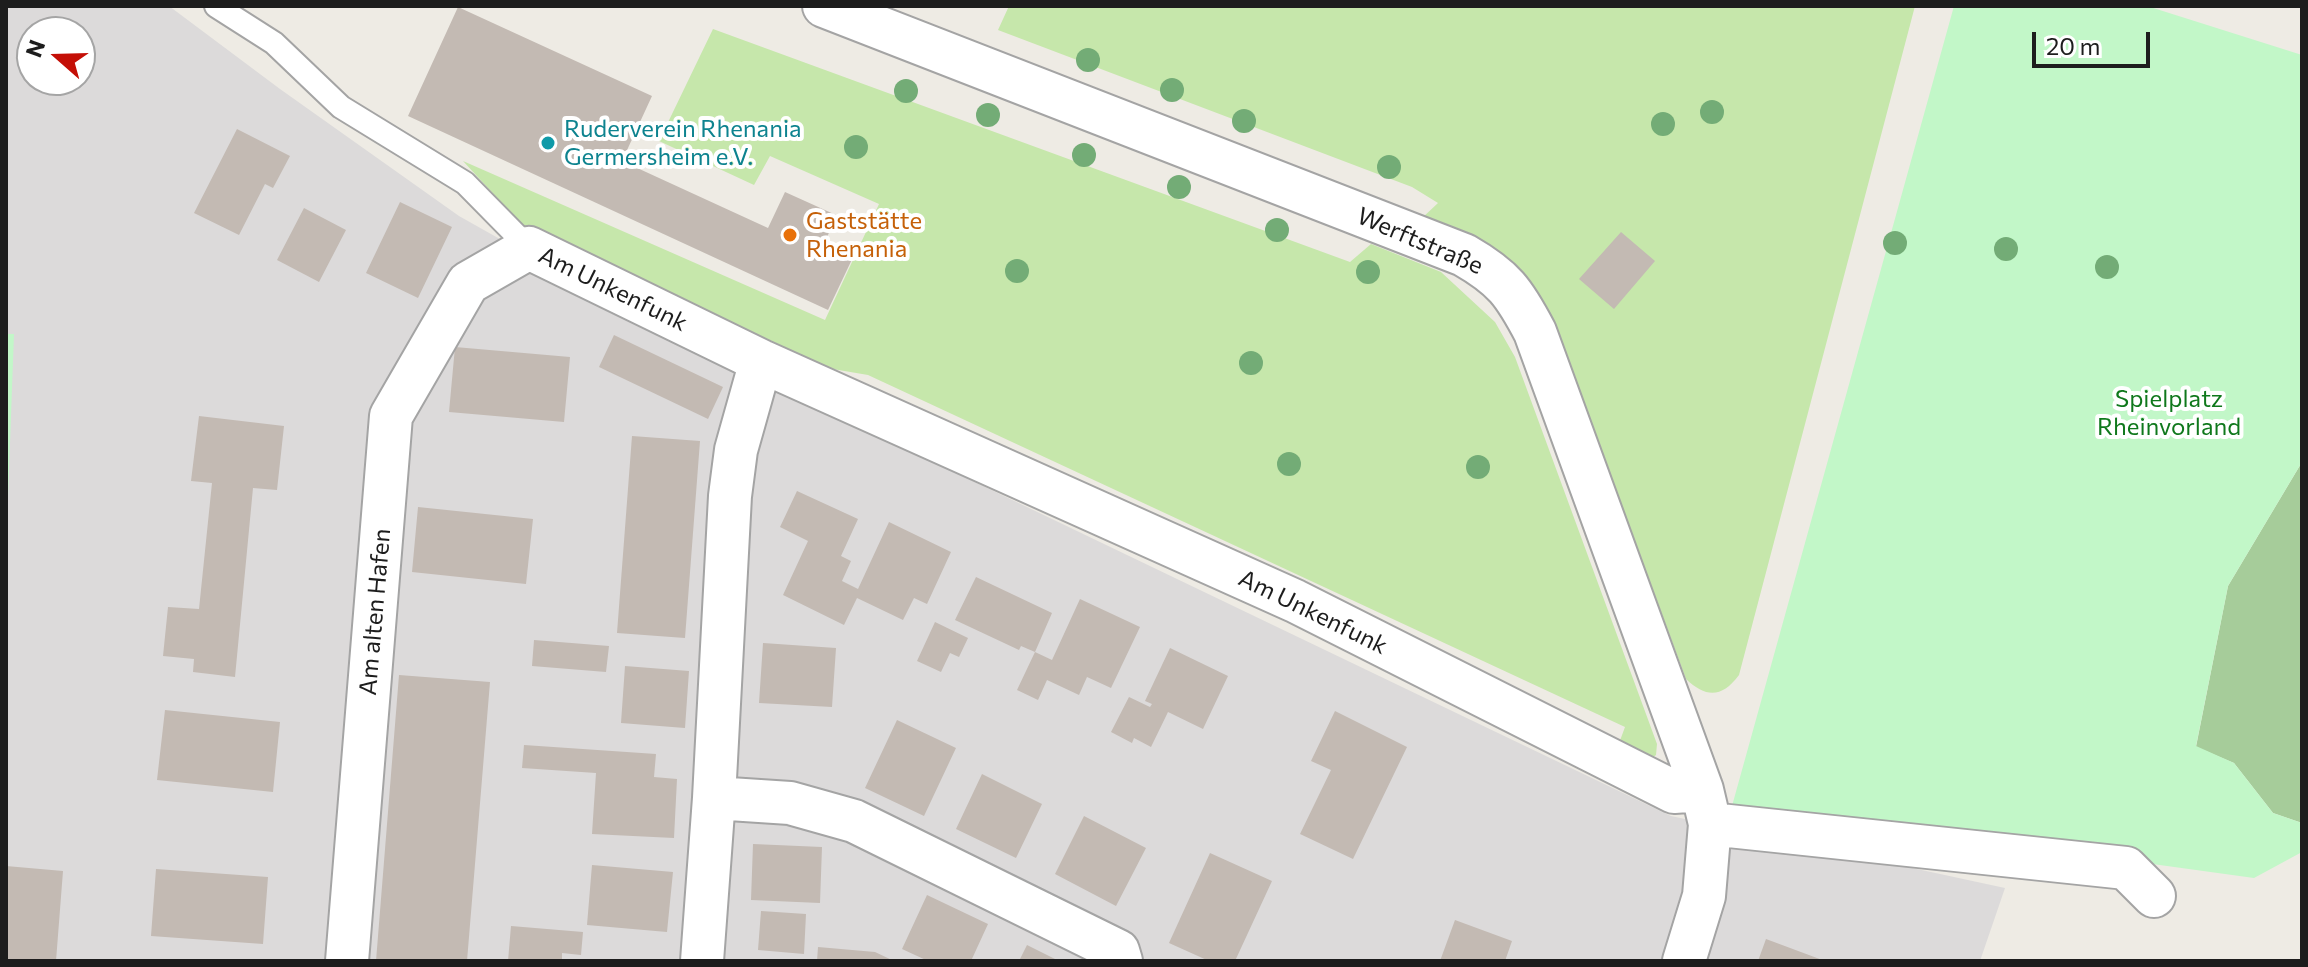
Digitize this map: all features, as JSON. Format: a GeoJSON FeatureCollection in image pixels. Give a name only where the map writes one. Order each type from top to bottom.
{"type":"FeatureCollection","features":[{"type":"Feature","properties":{"kind":"street","name":"Werftstraße"},"geometry":{"type":"LineString","coordinates":[[824,6],[1464,255],[1491,271],[1515,294],[1535,332],[1706,807]]}},
{"type":"Feature","properties":{"kind":"street","name":"Am Unkenfunk"},"geometry":{"type":"LineString","coordinates":[[468,283],[529,248],[761,361],[1295,601],[1706,807],[2126,868],[2154,896]]}},
{"type":"Feature","properties":{"kind":"street","name":"Am alten Hafen"},"geometry":{"type":"LineString","coordinates":[[347,961],[391,416],[468,283]]}},
{"type":"Feature","properties":{"kind":"street"},"geometry":{"type":"LineString","coordinates":[[702,961],[730,496],[736,450],[761,361]]}},
{"type":"Feature","properties":{"kind":"street"},"geometry":{"type":"LineString","coordinates":[[714,798],[790,803],[854,821],[1118,951],[1121,961]]}},
{"type":"Feature","properties":{"kind":"street"},"geometry":{"type":"LineString","coordinates":[[1684,961],[1704,896],[1706,807]]}},
{"type":"Feature","properties":{"kind":"lane"},"geometry":{"type":"LineString","coordinates":[[216,6],[274,43],[341,107],[465,183],[529,248]]}},
{"type":"Feature","properties":{"kind":"shaded area"},"geometry":{"type":"Polygon","coordinates":[[[6,6],[169,6],[459,216],[681,341],[1671,816],[2005,888],[1980,961],[6,961],[6,6]]]}},
{"type":"Feature","properties":{"kind":"green space"},"geometry":{"type":"Polygon","coordinates":[[[1009,6],[1915,6],[1739,675],[1733,683],[1714,693],[1700,690],[1686,679],[1552,319],[1497,253],[1421,219],[1438,203],[1412,187],[998,30],[1009,6]]]}},
{"type":"Feature","properties":{"kind":"green space","name":"Spielplatz Rheinvorland"},"geometry":{"type":"Polygon","coordinates":[[[1954,6],[2147,6],[2302,55],[2302,462],[2228,586],[2196,746],[2234,763],[2273,813],[2302,823],[2302,852],[2254,878],[1732,806],[1954,6]]]}},
{"type":"Feature","properties":{"kind":"green space"},"geometry":{"type":"Polygon","coordinates":[[[713,29],[1350,262],[1371,244],[1441,272],[1495,322],[1515,357],[1657,744],[1656,755],[1647,762],[1618,746],[1625,727],[868,375],[821,367],[626,281],[522,225],[463,161],[825,320],[879,204],[770,156],[754,185],[659,141],[713,29]]]}},
{"type":"Feature","properties":{"kind":"green space"},"geometry":{"type":"Polygon","coordinates":[[[6,334],[14,334],[6,552],[6,334]]]}},
{"type":"Feature","properties":{"kind":"green space"},"geometry":{"type":"Polygon","coordinates":[[[2302,462],[2302,823],[2273,813],[2234,763],[2196,747],[2228,586],[2302,462]]]}},
{"type":"Feature","properties":{"kind":"building","name":"Ruderverein Rhenania Germersheim e.V."},"geometry":{"type":"Polygon","coordinates":[[[458,7],[652,96],[622,161],[768,228],[785,192],[836,215],[826,240],[855,253],[828,310],[408,116],[458,7]]]}},
{"type":"Feature","properties":{"kind":"building"},"geometry":{"type":"Polygon","coordinates":[[[237,129],[290,156],[273,188],[265,184],[239,235],[194,213],[237,129]]]}},
{"type":"Feature","properties":{"kind":"building"},"geometry":{"type":"Polygon","coordinates":[[[400,202],[452,227],[418,298],[366,273],[400,202]]]}},
{"type":"Feature","properties":{"kind":"building"},"geometry":{"type":"Polygon","coordinates":[[[304,208],[346,230],[319,282],[277,260],[304,208]]]}},
{"type":"Feature","properties":{"kind":"building"},"geometry":{"type":"Polygon","coordinates":[[[1621,232],[1655,261],[1614,309],[1579,279],[1621,232]]]}},
{"type":"Feature","properties":{"kind":"building"},"geometry":{"type":"Polygon","coordinates":[[[614,335],[723,387],[708,419],[599,367],[614,335]]]}},
{"type":"Feature","properties":{"kind":"building"},"geometry":{"type":"Polygon","coordinates":[[[455,347],[570,357],[564,422],[449,412],[455,347]]]}},
{"type":"Feature","properties":{"kind":"building"},"geometry":{"type":"Polygon","coordinates":[[[199,416],[284,426],[277,490],[253,488],[235,677],[193,672],[194,659],[163,656],[168,607],[199,609],[212,483],[191,481],[199,416]]]}},
{"type":"Feature","properties":{"kind":"building"},"geometry":{"type":"Polygon","coordinates":[[[632,436],[700,441],[685,638],[617,633],[632,436]]]}},
{"type":"Feature","properties":{"kind":"building"},"geometry":{"type":"Polygon","coordinates":[[[797,491],[858,519],[841,556],[851,561],[842,581],[858,589],[889,522],[951,552],[927,604],[914,598],[903,620],[857,598],[844,625],[783,595],[808,541],[780,527],[797,491]]]}},
{"type":"Feature","properties":{"kind":"building"},"geometry":{"type":"Polygon","coordinates":[[[418,507],[533,519],[526,584],[412,572],[418,507]]]}},
{"type":"Feature","properties":{"kind":"building"},"geometry":{"type":"Polygon","coordinates":[[[976,577],[1052,613],[1035,652],[1021,646],[1019,650],[955,620],[976,577]]]}},
{"type":"Feature","properties":{"kind":"building"},"geometry":{"type":"Polygon","coordinates":[[[1080,599],[1140,627],[1111,688],[1087,677],[1079,695],[1047,680],[1038,700],[1017,690],[1035,652],[1052,660],[1080,599]]]}},
{"type":"Feature","properties":{"kind":"building"},"geometry":{"type":"Polygon","coordinates":[[[935,622],[968,638],[959,657],[950,653],[941,672],[917,661],[935,622]]]}},
{"type":"Feature","properties":{"kind":"building"},"geometry":{"type":"Polygon","coordinates":[[[534,640],[609,646],[606,672],[532,666],[534,640]]]}},
{"type":"Feature","properties":{"kind":"building"},"geometry":{"type":"Polygon","coordinates":[[[763,643],[836,648],[832,707],[759,703],[763,643]]]}},
{"type":"Feature","properties":{"kind":"building"},"geometry":{"type":"Polygon","coordinates":[[[1170,648],[1228,676],[1203,729],[1168,712],[1151,747],[1134,738],[1132,743],[1111,732],[1129,697],[1150,707],[1152,704],[1145,701],[1170,648]]]}},
{"type":"Feature","properties":{"kind":"building"},"geometry":{"type":"Polygon","coordinates":[[[625,666],[689,671],[685,728],[621,723],[625,666]]]}},
{"type":"Feature","properties":{"kind":"building"},"geometry":{"type":"Polygon","coordinates":[[[399,675],[490,682],[467,961],[376,961],[399,675]]]}},
{"type":"Feature","properties":{"kind":"building"},"geometry":{"type":"Polygon","coordinates":[[[165,710],[280,722],[273,792],[157,780],[165,710]]]}},
{"type":"Feature","properties":{"kind":"building"},"geometry":{"type":"Polygon","coordinates":[[[1335,711],[1407,747],[1353,859],[1300,834],[1331,770],[1311,761],[1335,711]]]}},
{"type":"Feature","properties":{"kind":"building"},"geometry":{"type":"Polygon","coordinates":[[[897,720],[956,748],[924,816],[865,788],[897,720]]]}},
{"type":"Feature","properties":{"kind":"building"},"geometry":{"type":"Polygon","coordinates":[[[524,745],[656,754],[654,777],[677,779],[674,838],[592,834],[596,773],[522,768],[524,745]]]}},
{"type":"Feature","properties":{"kind":"building"},"geometry":{"type":"Polygon","coordinates":[[[982,774],[1042,804],[1016,858],[956,829],[982,774]]]}},
{"type":"Feature","properties":{"kind":"building"},"geometry":{"type":"Polygon","coordinates":[[[1084,816],[1146,848],[1116,906],[1055,874],[1084,816]]]}},
{"type":"Feature","properties":{"kind":"building"},"geometry":{"type":"Polygon","coordinates":[[[753,844],[822,847],[820,903],[751,900],[753,844]]]}},
{"type":"Feature","properties":{"kind":"building"},"geometry":{"type":"Polygon","coordinates":[[[1210,853],[1272,881],[1235,961],[1209,961],[1169,943],[1210,853]]]}},
{"type":"Feature","properties":{"kind":"building"},"geometry":{"type":"Polygon","coordinates":[[[592,865],[673,872],[667,932],[587,925],[592,865]]]}},
{"type":"Feature","properties":{"kind":"building"},"geometry":{"type":"Polygon","coordinates":[[[6,866],[63,871],[56,961],[6,961],[6,866]]]}},
{"type":"Feature","properties":{"kind":"building"},"geometry":{"type":"Polygon","coordinates":[[[156,869],[268,877],[263,944],[151,936],[156,869]]]}},
{"type":"Feature","properties":{"kind":"building"},"geometry":{"type":"Polygon","coordinates":[[[927,895],[988,924],[971,961],[928,961],[902,949],[927,895]]]}},
{"type":"Feature","properties":{"kind":"building"},"geometry":{"type":"Polygon","coordinates":[[[761,911],[806,914],[804,954],[758,950],[761,911]]]}},
{"type":"Feature","properties":{"kind":"building"},"geometry":{"type":"Polygon","coordinates":[[[1455,920],[1512,941],[1505,961],[1440,961],[1455,920]]]}},
{"type":"Feature","properties":{"kind":"building"},"geometry":{"type":"Polygon","coordinates":[[[511,926],[583,932],[581,955],[562,953],[562,961],[508,961],[511,926]]]}},
{"type":"Feature","properties":{"kind":"building"},"geometry":{"type":"Polygon","coordinates":[[[1766,939],[1825,961],[1758,961],[1766,939]]]}},
{"type":"Feature","properties":{"kind":"building"},"geometry":{"type":"Polygon","coordinates":[[[1027,945],[1059,961],[1019,961],[1027,945]]]}},
{"type":"Feature","properties":{"kind":"building"},"geometry":{"type":"Polygon","coordinates":[[[818,947],[875,952],[894,961],[817,961],[818,947]]]}},
{"type":"Feature","properties":{"kind":"place","name":"Ruderverein Rhenania Germersheim e.V."},"geometry":{"type":"Point","coordinates":[548,143]}},
{"type":"Feature","properties":{"kind":"place","name":"Gaststätte Rhenania"},"geometry":{"type":"Point","coordinates":[790,235]}}]}
